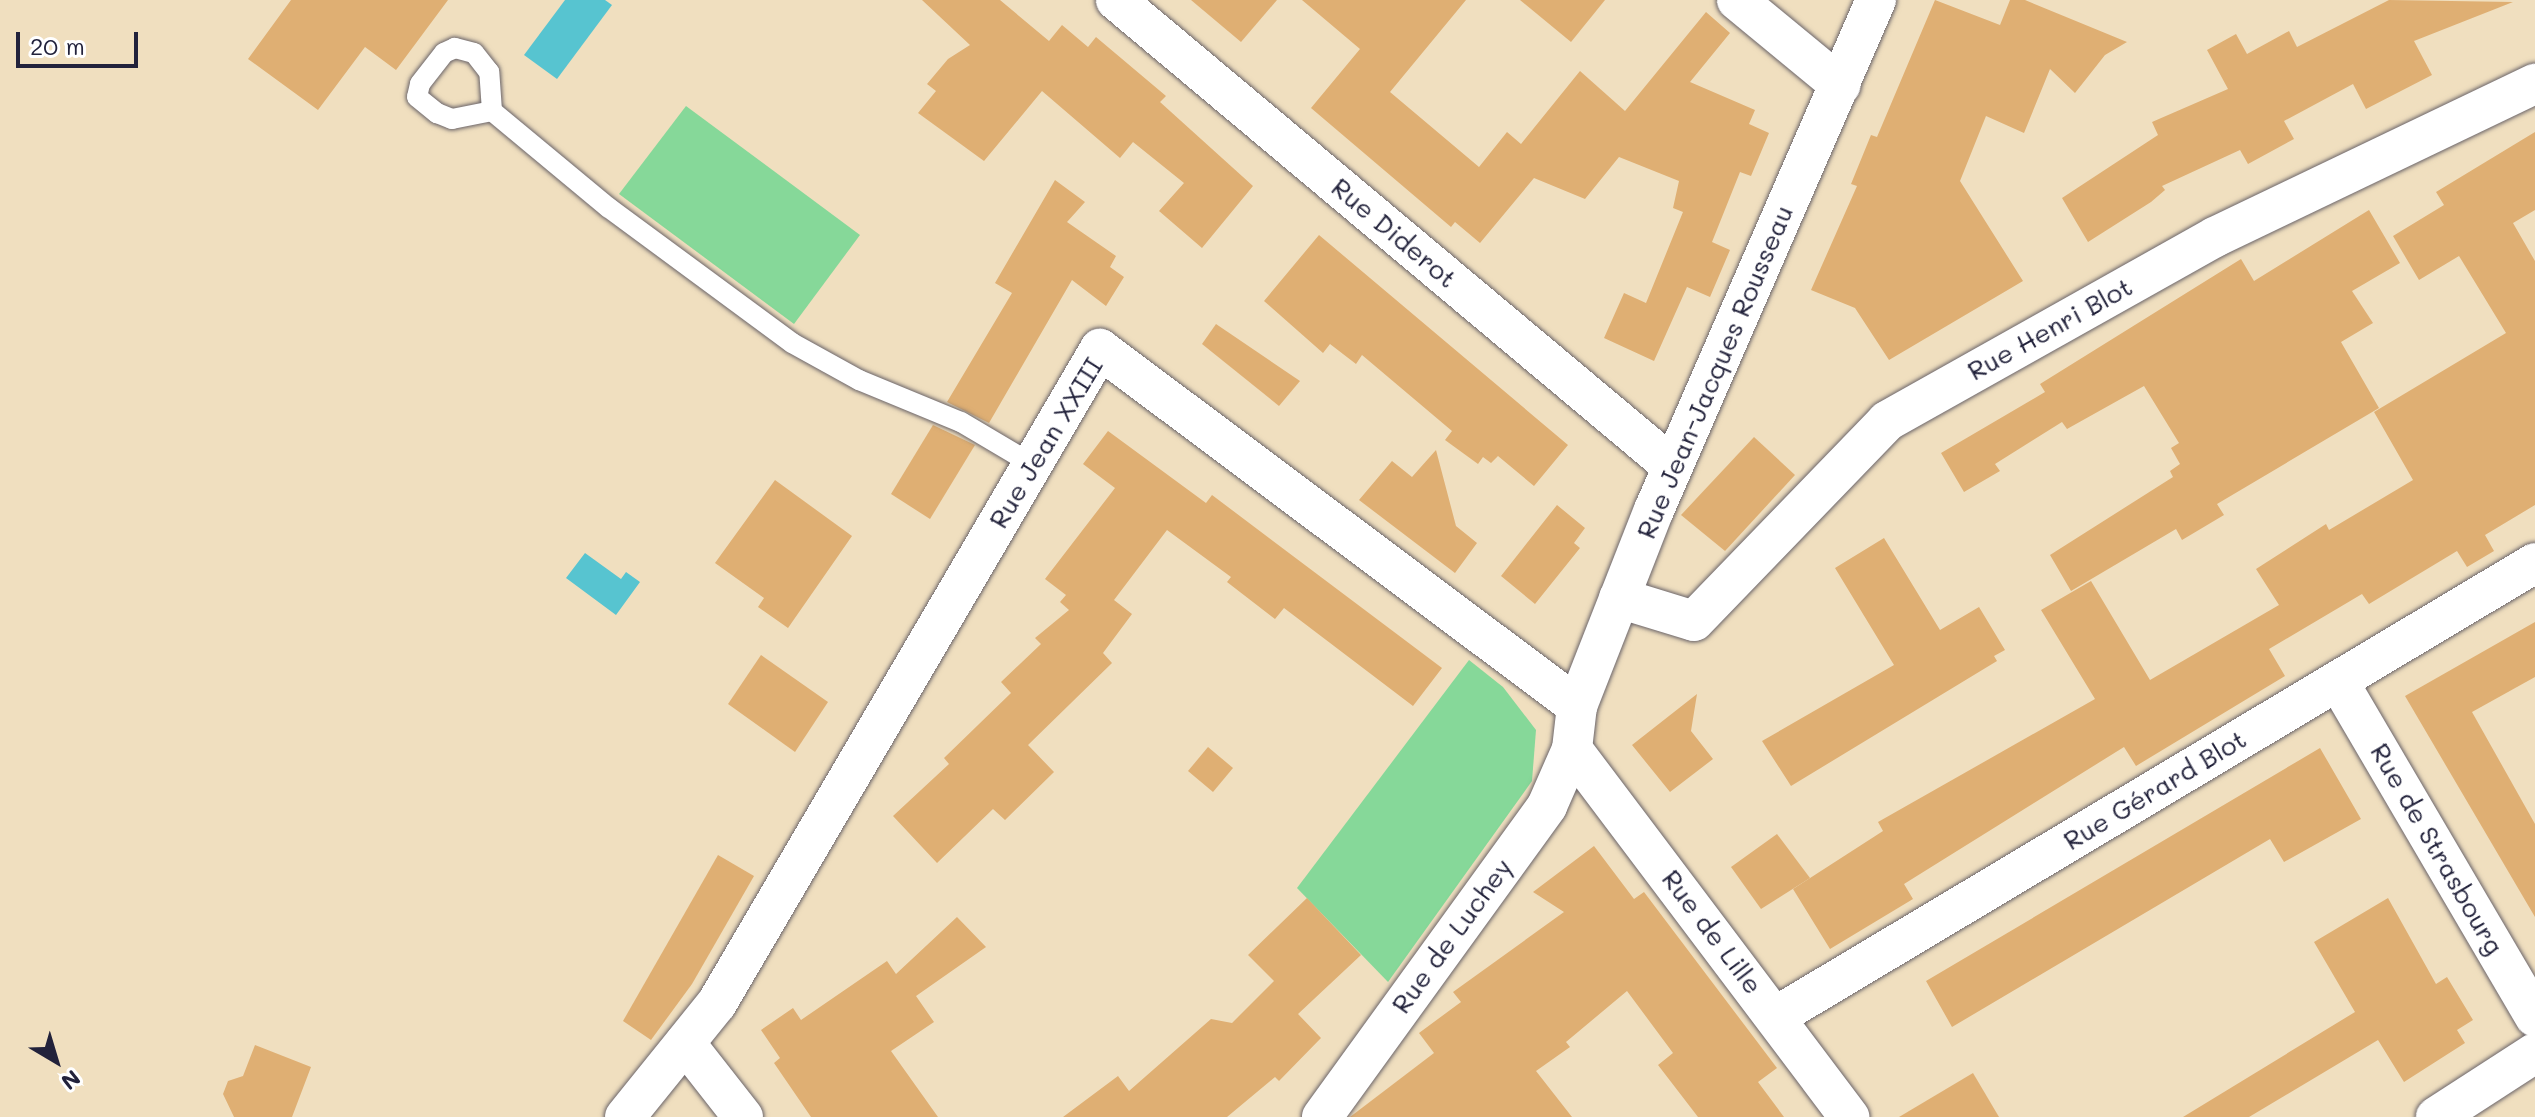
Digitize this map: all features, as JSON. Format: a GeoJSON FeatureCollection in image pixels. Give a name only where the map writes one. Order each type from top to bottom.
{"type":"FeatureCollection","features":[{"type":"Feature","properties":{"kind":"street","name":"Rue Diderot"},"geometry":{"type":"LineString","coordinates":[[1116,0],[1672,466]]}},
{"type":"Feature","properties":{"kind":"street"},"geometry":{"type":"LineString","coordinates":[[1737,0],[1840,85]]}},
{"type":"Feature","properties":{"kind":"street","name":"Rue Jean-Jacques Rousseau"},"geometry":{"type":"LineString","coordinates":[[1572,749],[1577,706],[1672,466],[1876,0]]}},
{"type":"Feature","properties":{"kind":"street","name":"Rue Henri Blot"},"geometry":{"type":"LineString","coordinates":[[1619,598],[1694,621],[1887,421],[2215,237],[2535,84]]}},
{"type":"Feature","properties":{"kind":"street","name":"Rue Jean XXIII"},"geometry":{"type":"LineString","coordinates":[[625,1117],[717,1003],[1100,349],[1577,706]]}},
{"type":"Feature","properties":{"kind":"street","name":"Rue Gérard Blot"},"geometry":{"type":"LineString","coordinates":[[1775,1017],[2535,563]]}},
{"type":"Feature","properties":{"kind":"street","name":"Rue de Strasbourg"},"geometry":{"type":"LineString","coordinates":[[2338,681],[2535,1017]]}},
{"type":"Feature","properties":{"kind":"street","name":"Rue de Lille"},"geometry":{"type":"LineString","coordinates":[[1572,749],[1849,1117]]}},
{"type":"Feature","properties":{"kind":"street","name":"Rue de Luchey"},"geometry":{"type":"LineString","coordinates":[[1322,1117],[1547,806],[1572,749]]}},
{"type":"Feature","properties":{"kind":"street"},"geometry":{"type":"LineString","coordinates":[[685,1043],[743,1117]]}},
{"type":"Feature","properties":{"kind":"street"},"geometry":{"type":"LineString","coordinates":[[2436,1117],[2535,1053]]}},
{"type":"Feature","properties":{"kind":"lane"},"geometry":{"type":"LineString","coordinates":[[492,111],[609,208],[792,343],[859,380],[961,422],[1032,464]]}},
{"type":"Feature","properties":{"kind":"green space"},"geometry":{"type":"Polygon","coordinates":[[[686,106],[860,235],[794,324],[619,194],[686,106]]]}},
{"type":"Feature","properties":{"kind":"green space"},"geometry":{"type":"Polygon","coordinates":[[[1469,660],[1503,687],[1536,730],[1532,781],[1388,982],[1297,888],[1469,660]]]}},
{"type":"Feature","properties":{"kind":"water"},"geometry":{"type":"Polygon","coordinates":[[[565,0],[605,0],[612,5],[557,79],[524,55],[565,0]]]}},
{"type":"Feature","properties":{"kind":"water"},"geometry":{"type":"Polygon","coordinates":[[[585,553],[621,579],[626,572],[640,582],[616,615],[566,578],[585,553]]]}},
{"type":"Feature","properties":{"kind":"building"},"geometry":{"type":"Polygon","coordinates":[[[291,0],[448,0],[396,70],[365,47],[318,110],[248,59],[291,0]]]}},
{"type":"Feature","properties":{"kind":"building"},"geometry":{"type":"Polygon","coordinates":[[[922,0],[1000,0],[1049,41],[1062,25],[1088,47],[1096,37],[1166,96],[1160,102],[1253,186],[1202,248],[1159,211],[1184,183],[1133,142],[1120,158],[1042,91],[984,161],[918,113],[936,91],[927,84],[948,59],[970,45],[922,0]]]}},
{"type":"Feature","properties":{"kind":"building"},"geometry":{"type":"Polygon","coordinates":[[[1191,0],[1277,0],[1241,42],[1191,0]]]}},
{"type":"Feature","properties":{"kind":"building"},"geometry":{"type":"Polygon","coordinates":[[[1302,0],[1466,0],[1390,92],[1479,167],[1507,132],[1521,144],[1580,71],[1625,111],[1706,12],[1730,33],[1690,82],[1755,110],[1749,124],[1769,133],[1751,176],[1740,172],[1712,242],[1730,250],[1710,297],[1687,287],[1654,361],[1604,338],[1624,293],[1646,303],[1683,212],[1673,208],[1679,181],[1619,157],[1585,199],[1534,178],[1480,243],[1455,222],[1451,227],[1311,108],[1360,49],[1302,0]]]}},
{"type":"Feature","properties":{"kind":"building"},"geometry":{"type":"Polygon","coordinates":[[[1520,0],[1605,0],[1571,42],[1520,0]]]}},
{"type":"Feature","properties":{"kind":"building"},"geometry":{"type":"Polygon","coordinates":[[[1935,0],[2000,25],[2010,0],[2025,0],[2127,42],[2105,55],[2075,93],[2050,69],[2024,133],[1986,116],[1960,181],[2023,281],[1889,360],[1855,308],[1811,290],[1857,186],[1851,184],[1871,135],[1877,137],[1935,0]]]}},
{"type":"Feature","properties":{"kind":"building"},"geometry":{"type":"Polygon","coordinates":[[[2389,0],[2513,2],[2414,41],[2432,75],[2366,109],[2353,84],[2284,121],[2294,139],[2248,164],[2240,150],[2162,186],[2165,190],[2151,202],[2088,242],[2062,198],[2158,135],[2152,122],[2228,89],[2207,50],[2236,34],[2247,54],[2289,31],[2297,47],[2389,0]]]}},
{"type":"Feature","properties":{"kind":"building"},"geometry":{"type":"Polygon","coordinates":[[[2535,132],[2535,210],[2513,223],[2535,261],[2535,505],[2485,535],[2494,551],[2467,567],[2457,551],[2369,604],[2362,594],[2269,649],[2285,676],[2136,766],[2124,747],[1904,884],[1913,899],[1830,949],[1793,889],[1883,831],[1878,822],[2095,699],[2041,610],[2091,581],[2150,680],[2279,605],[2256,569],[2326,524],[2329,530],[2413,480],[2374,412],[2506,333],[2459,256],[2419,280],[2393,236],[2444,205],[2436,192],[2535,132]]]}},
{"type":"Feature","properties":{"kind":"building"},"geometry":{"type":"Polygon","coordinates":[[[1055,180],[1085,202],[1067,222],[1116,256],[1110,267],[1124,277],[1106,306],[1072,280],[989,423],[947,402],[1012,293],[995,283],[1055,180]]]}},
{"type":"Feature","properties":{"kind":"building"},"geometry":{"type":"Polygon","coordinates":[[[2369,210],[2400,263],[2352,291],[2373,323],[2341,342],[2379,408],[2217,504],[2224,515],[2182,540],[2176,529],[2071,591],[2050,555],[2173,477],[2170,471],[2180,464],[2171,448],[2179,443],[2144,386],[2067,429],[2062,422],[1995,464],[2000,471],[1964,492],[1941,453],[2045,392],[2040,384],[2241,259],[2254,281],[2369,210]]]}},
{"type":"Feature","properties":{"kind":"building"},"geometry":{"type":"Polygon","coordinates":[[[1319,235],[1568,445],[1534,486],[1498,456],[1491,463],[1483,457],[1478,464],[1445,440],[1452,431],[1362,355],[1356,364],[1330,344],[1323,353],[1264,301],[1319,235]]]}},
{"type":"Feature","properties":{"kind":"building"},"geometry":{"type":"Polygon","coordinates":[[[1216,324],[1300,381],[1279,406],[1202,344],[1216,324]]]}},
{"type":"Feature","properties":{"kind":"building"},"geometry":{"type":"Polygon","coordinates":[[[933,425],[975,445],[930,519],[891,494],[933,425]]]}},
{"type":"Feature","properties":{"kind":"building"},"geometry":{"type":"Polygon","coordinates":[[[1108,431],[1206,503],[1212,495],[1442,668],[1413,706],[1284,608],[1275,619],[1227,582],[1231,577],[1167,530],[1114,600],[1132,614],[1103,653],[1112,663],[1028,745],[1054,772],[1005,820],[993,809],[937,863],[893,816],[949,764],[944,758],[1011,693],[1001,682],[1041,644],[1035,638],[1069,610],[1060,602],[1066,595],[1045,579],[1115,488],[1083,464],[1108,431]]]}},
{"type":"Feature","properties":{"kind":"building"},"geometry":{"type":"Polygon","coordinates":[[[1754,437],[1795,475],[1725,551],[1681,515],[1754,437]]]}},
{"type":"Feature","properties":{"kind":"building"},"geometry":{"type":"Polygon","coordinates":[[[1436,450],[1456,526],[1477,543],[1455,573],[1359,500],[1392,461],[1412,477],[1436,450]]]}},
{"type":"Feature","properties":{"kind":"building"},"geometry":{"type":"Polygon","coordinates":[[[775,480],[852,536],[788,628],[758,607],[764,598],[715,563],[775,480]]]}},
{"type":"Feature","properties":{"kind":"building"},"geometry":{"type":"Polygon","coordinates":[[[1557,505],[1585,528],[1574,543],[1580,548],[1535,604],[1501,576],[1557,505]]]}},
{"type":"Feature","properties":{"kind":"building"},"geometry":{"type":"Polygon","coordinates":[[[1884,538],[1940,630],[1979,607],[2005,650],[1994,656],[1997,661],[1791,786],[1762,741],[1894,665],[1835,568],[1884,538]]]}},
{"type":"Feature","properties":{"kind":"building"},"geometry":{"type":"Polygon","coordinates":[[[2535,622],[2535,677],[2472,712],[2535,824],[2535,917],[2405,696],[2535,622]]]}},
{"type":"Feature","properties":{"kind":"building"},"geometry":{"type":"Polygon","coordinates":[[[761,655],[828,702],[795,752],[728,704],[761,655]]]}},
{"type":"Feature","properties":{"kind":"building"},"geometry":{"type":"Polygon","coordinates":[[[1697,694],[1691,731],[1713,759],[1670,792],[1632,745],[1697,694]]]}},
{"type":"Feature","properties":{"kind":"building"},"geometry":{"type":"Polygon","coordinates":[[[1208,747],[1233,768],[1213,792],[1188,771],[1208,747]]]}},
{"type":"Feature","properties":{"kind":"building"},"geometry":{"type":"Polygon","coordinates":[[[2320,748],[2361,819],[2284,862],[2270,839],[1952,1027],[1926,981],[2320,748]]]}},
{"type":"Feature","properties":{"kind":"building"},"geometry":{"type":"Polygon","coordinates":[[[1777,834],[1810,878],[1761,909],[1731,867],[1777,834]]]}},
{"type":"Feature","properties":{"kind":"building"},"geometry":{"type":"Polygon","coordinates":[[[1594,846],[1634,899],[1644,892],[1777,1068],[1758,1082],[1784,1117],[1698,1117],[1658,1065],[1673,1053],[1627,991],[1566,1042],[1570,1047],[1536,1071],[1572,1117],[1350,1117],[1434,1053],[1419,1033],[1461,1002],[1453,992],[1564,912],[1533,892],[1594,846]]]}},
{"type":"Feature","properties":{"kind":"building"},"geometry":{"type":"Polygon","coordinates":[[[718,855],[754,876],[692,984],[651,1040],[623,1021],[718,855]]]}},
{"type":"Feature","properties":{"kind":"building"},"geometry":{"type":"Polygon","coordinates":[[[1307,898],[1361,955],[1298,1014],[1321,1038],[1279,1081],[1275,1077],[1227,1117],[1063,1117],[1118,1076],[1129,1091],[1211,1019],[1232,1023],[1274,981],[1248,955],[1307,898]]]}},
{"type":"Feature","properties":{"kind":"building"},"geometry":{"type":"Polygon","coordinates":[[[2388,898],[2436,984],[2447,977],[2473,1020],[2457,1030],[2465,1043],[2404,1082],[2378,1040],[2249,1117],[2183,1117],[2355,1012],[2314,942],[2388,898]]]}},
{"type":"Feature","properties":{"kind":"building"},"geometry":{"type":"Polygon","coordinates":[[[957,917],[986,947],[916,996],[934,1022],[891,1051],[938,1117],[811,1117],[774,1063],[780,1058],[761,1030],[793,1008],[801,1020],[887,961],[896,974],[957,917]]]}},
{"type":"Feature","properties":{"kind":"building"},"geometry":{"type":"Polygon","coordinates":[[[255,1045],[311,1067],[292,1117],[234,1117],[223,1094],[228,1081],[243,1076],[255,1045]]]}},
{"type":"Feature","properties":{"kind":"building"},"geometry":{"type":"Polygon","coordinates":[[[1973,1073],[1999,1117],[1899,1117],[1973,1073]]]}}]}
